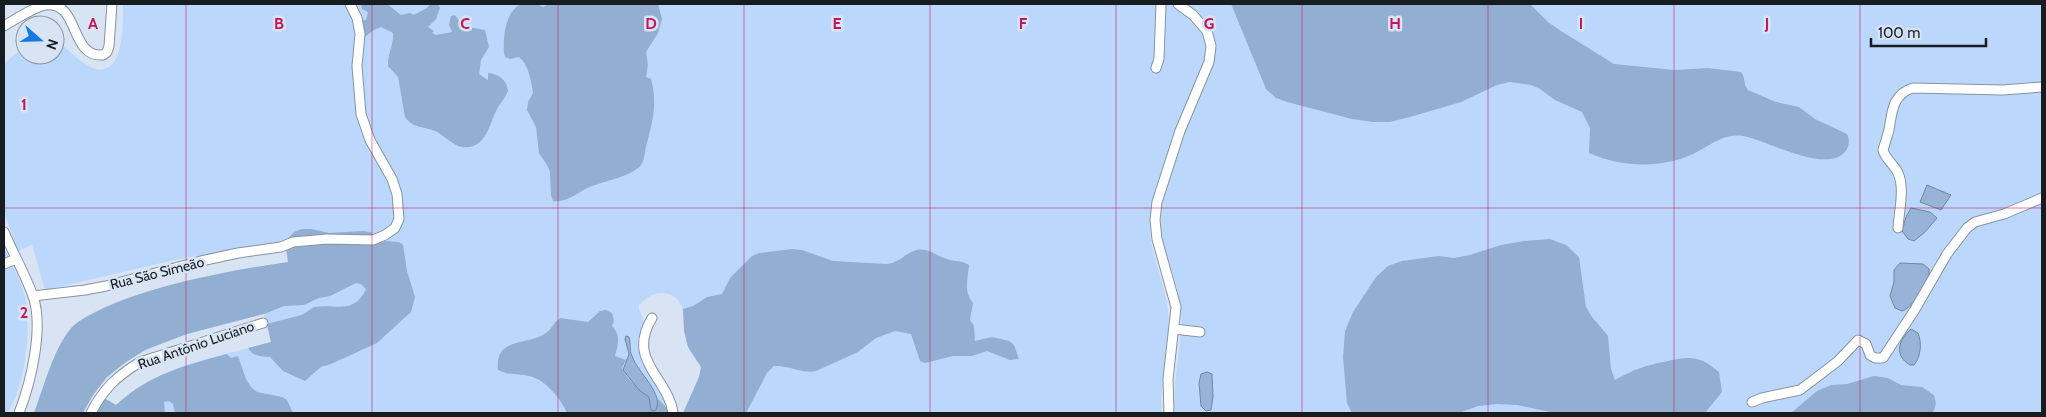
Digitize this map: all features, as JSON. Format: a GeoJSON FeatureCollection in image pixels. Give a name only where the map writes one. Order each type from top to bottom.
{"type":"FeatureCollection","features":[{"type":"Feature","properties":{"kind":"street"},"geometry":{"type":"LineString","coordinates":[[4,26],[43,5],[58,6],[67,12],[85,49],[95,54],[103,55],[107,52],[109,46],[112,4]]}},
{"type":"Feature","properties":{"kind":"street","name":"Rua São Simeão"},"geometry":{"type":"LineString","coordinates":[[33,296],[92,289],[229,255],[281,247],[293,242],[373,240],[385,235],[398,224],[398,204],[392,179],[364,126],[357,66],[359,26],[350,4]]}},
{"type":"Feature","properties":{"kind":"street"},"geometry":{"type":"LineString","coordinates":[[1156,68],[1160,52],[1159,28],[1162,4]]}},
{"type":"Feature","properties":{"kind":"street"},"geometry":{"type":"LineString","coordinates":[[1169,413],[1168,379],[1176,307],[1157,239],[1155,220],[1157,202],[1180,131],[1209,62],[1211,46],[1207,31],[1178,4]]}},
{"type":"Feature","properties":{"kind":"street"},"geometry":{"type":"LineString","coordinates":[[1898,228],[1900,179],[1884,152],[1894,104],[1906,90],[1913,88],[2003,90],[2042,87]]}},
{"type":"Feature","properties":{"kind":"street"},"geometry":{"type":"LineString","coordinates":[[1752,402],[1800,390],[1838,360],[1858,340],[1864,341],[1870,355],[1875,358],[1883,358],[1914,311],[1947,254],[1967,228],[1976,222],[2004,214],[2042,198]]}},
{"type":"Feature","properties":{"kind":"street"},"geometry":{"type":"LineString","coordinates":[[4,232],[33,296],[35,313],[35,348],[28,385],[19,413]]}},
{"type":"Feature","properties":{"kind":"street"},"geometry":{"type":"LineString","coordinates":[[4,264],[16,259]]}},
{"type":"Feature","properties":{"kind":"street"},"geometry":{"type":"LineString","coordinates":[[652,318],[645,332],[644,350],[649,364],[674,413]]}},
{"type":"Feature","properties":{"kind":"street","name":"Rua Antônio Luciano"},"geometry":{"type":"LineString","coordinates":[[91,413],[106,387],[122,373],[140,362],[263,323]]}},
{"type":"Feature","properties":{"kind":"street"},"geometry":{"type":"LineString","coordinates":[[1174,330],[1200,332]]}},
{"type":"Feature","properties":{"kind":"shaded area"},"geometry":{"type":"Polygon","coordinates":[[[123,4],[1158,4],[1157,48],[1153,69],[1158,70],[1162,56],[1164,4],[1171,5],[1185,12],[1198,24],[1206,39],[1207,53],[1203,68],[1186,106],[1163,168],[1150,220],[1154,256],[1167,303],[1168,317],[1162,386],[1162,413],[683,413],[699,381],[701,367],[688,347],[682,306],[672,295],[656,293],[639,305],[643,326],[638,346],[643,364],[663,396],[669,413],[96,413],[104,398],[116,405],[133,391],[169,372],[209,358],[271,342],[264,314],[186,335],[160,344],[137,356],[116,371],[97,389],[83,413],[34,413],[50,367],[61,344],[74,326],[88,316],[130,297],[156,290],[247,268],[289,262],[285,242],[179,259],[45,290],[32,245],[18,251],[4,212],[4,64],[15,54],[15,65],[65,65],[65,48],[93,68],[103,69],[111,65],[117,58],[123,23],[123,4]]]}},
{"type":"Feature","properties":{"kind":"shaded area"},"geometry":{"type":"Polygon","coordinates":[[[361,4],[387,4],[401,15],[410,13],[414,15],[427,8],[430,4],[438,4],[440,8],[436,19],[428,27],[434,31],[432,33],[436,35],[452,32],[449,25],[451,16],[455,15],[463,26],[485,30],[489,47],[481,60],[479,74],[488,80],[488,73],[499,76],[506,84],[508,91],[497,108],[481,141],[470,147],[462,147],[435,131],[408,121],[405,117],[398,77],[388,66],[393,33],[381,27],[363,38],[361,21],[366,20],[368,12],[362,9],[361,4]]]}},
{"type":"Feature","properties":{"kind":"shaded area"},"geometry":{"type":"Polygon","coordinates":[[[521,4],[537,4],[543,7],[549,4],[658,4],[662,19],[658,33],[646,52],[648,65],[646,77],[651,79],[654,106],[644,158],[638,168],[622,176],[592,186],[564,200],[553,201],[550,172],[539,153],[536,127],[527,110],[528,102],[533,93],[529,74],[525,64],[519,57],[510,59],[505,57],[504,53],[504,40],[508,19],[511,13],[521,4]]]}},
{"type":"Feature","properties":{"kind":"shaded area"},"geometry":{"type":"Polygon","coordinates":[[[1186,4],[2042,4],[2042,413],[1175,413],[1174,401],[1181,314],[1180,302],[1164,242],[1161,211],[1173,166],[1214,51],[1212,36],[1206,24],[1186,4]]]}},
{"type":"Feature","properties":{"kind":"shaded area"},"geometry":{"type":"Polygon","coordinates":[[[1231,4],[1530,4],[1548,22],[1614,64],[1674,70],[1708,68],[1741,72],[1748,90],[1776,102],[1799,107],[1815,119],[1847,134],[1849,139],[1848,146],[1845,152],[1836,158],[1810,158],[1743,136],[1729,136],[1693,154],[1668,162],[1641,164],[1614,161],[1589,153],[1590,128],[1582,112],[1555,100],[1531,85],[1510,82],[1497,85],[1461,102],[1390,122],[1352,119],[1287,102],[1276,98],[1266,89],[1231,4]]]}},
{"type":"Feature","properties":{"kind":"shaded area"},"geometry":{"type":"Polygon","coordinates":[[[1927,185],[1951,195],[1941,210],[1920,202],[1927,185]]]}},
{"type":"Feature","properties":{"kind":"shaded area"},"geometry":{"type":"Polygon","coordinates":[[[1911,208],[1930,212],[1937,218],[1914,241],[1908,239],[1902,231],[1911,208]]]}},
{"type":"Feature","properties":{"kind":"shaded area"},"geometry":{"type":"Polygon","coordinates":[[[302,229],[329,233],[370,232],[384,241],[399,242],[403,245],[407,271],[415,297],[411,312],[377,343],[321,367],[305,381],[283,371],[270,357],[255,355],[248,348],[271,342],[267,324],[303,314],[314,307],[343,307],[355,303],[366,289],[361,284],[356,283],[330,296],[319,298],[304,305],[284,306],[264,314],[187,334],[145,350],[107,377],[93,395],[83,413],[34,413],[60,344],[66,334],[78,322],[117,302],[164,287],[190,280],[288,262],[285,242],[294,232],[302,229]]]}},
{"type":"Feature","properties":{"kind":"shaded area"},"geometry":{"type":"Polygon","coordinates":[[[1550,239],[1566,245],[1579,257],[1586,307],[1608,336],[1611,369],[1615,380],[1653,364],[1683,358],[1701,360],[1719,372],[1722,392],[1705,413],[1555,413],[1517,405],[1497,404],[1478,406],[1459,413],[1352,413],[1347,403],[1343,357],[1345,331],[1353,312],[1376,277],[1388,266],[1402,261],[1439,256],[1454,258],[1501,245],[1550,239]]]}},
{"type":"Feature","properties":{"kind":"shaded area"},"geometry":{"type":"Polygon","coordinates":[[[4,247],[25,297],[28,324],[22,374],[13,403],[7,413],[4,413],[4,247]]]}},
{"type":"Feature","properties":{"kind":"shaded area"},"geometry":{"type":"Polygon","coordinates":[[[792,249],[802,250],[833,261],[886,264],[894,262],[914,251],[923,250],[947,259],[966,263],[969,265],[967,289],[973,303],[970,320],[974,326],[975,341],[992,337],[1009,341],[1014,345],[1019,359],[1010,360],[987,351],[972,356],[953,356],[925,363],[920,361],[911,334],[895,331],[876,338],[858,352],[816,371],[811,372],[774,366],[767,373],[746,413],[683,413],[699,377],[701,367],[688,347],[684,331],[683,309],[693,306],[707,297],[722,294],[730,278],[752,256],[759,253],[792,249]]]}},
{"type":"Feature","properties":{"kind":"shaded area"},"geometry":{"type":"Polygon","coordinates":[[[1900,263],[1923,264],[1929,269],[1929,274],[1920,293],[1911,305],[1902,311],[1895,308],[1890,296],[1894,282],[1894,270],[1900,263]]]}},
{"type":"Feature","properties":{"kind":"shaded area"},"geometry":{"type":"Polygon","coordinates":[[[606,310],[612,313],[614,321],[612,326],[618,337],[615,356],[626,360],[622,368],[624,373],[630,381],[649,397],[651,409],[658,401],[657,398],[669,410],[669,413],[567,413],[557,396],[541,381],[529,376],[509,374],[498,370],[498,359],[501,352],[507,347],[539,337],[548,331],[560,318],[588,322],[600,311],[606,310]]]}},
{"type":"Feature","properties":{"kind":"shaded area"},"geometry":{"type":"Polygon","coordinates":[[[1911,329],[1918,333],[1920,341],[1919,354],[1914,365],[1910,365],[1905,361],[1900,353],[1903,338],[1911,329]]]}},
{"type":"Feature","properties":{"kind":"shaded area"},"geometry":{"type":"Polygon","coordinates":[[[626,336],[629,337],[631,354],[635,362],[657,398],[655,411],[651,410],[649,397],[639,390],[623,370],[629,354],[626,336]]]}},
{"type":"Feature","properties":{"kind":"shaded area"},"geometry":{"type":"Polygon","coordinates":[[[227,354],[231,358],[238,356],[246,379],[251,387],[257,392],[282,397],[287,400],[293,413],[175,413],[173,404],[169,401],[164,402],[165,413],[96,413],[104,398],[116,405],[154,378],[182,367],[227,354]]]}},
{"type":"Feature","properties":{"kind":"shaded area"},"geometry":{"type":"Polygon","coordinates":[[[1207,372],[1212,374],[1213,397],[1211,410],[1206,411],[1201,406],[1199,383],[1201,374],[1207,372]]]}},
{"type":"Feature","properties":{"kind":"shaded area"},"geometry":{"type":"Polygon","coordinates":[[[1874,376],[1888,378],[1901,385],[1922,387],[1934,395],[1936,404],[1933,413],[1791,413],[1817,391],[1831,385],[1847,384],[1874,376]]]}}]}
